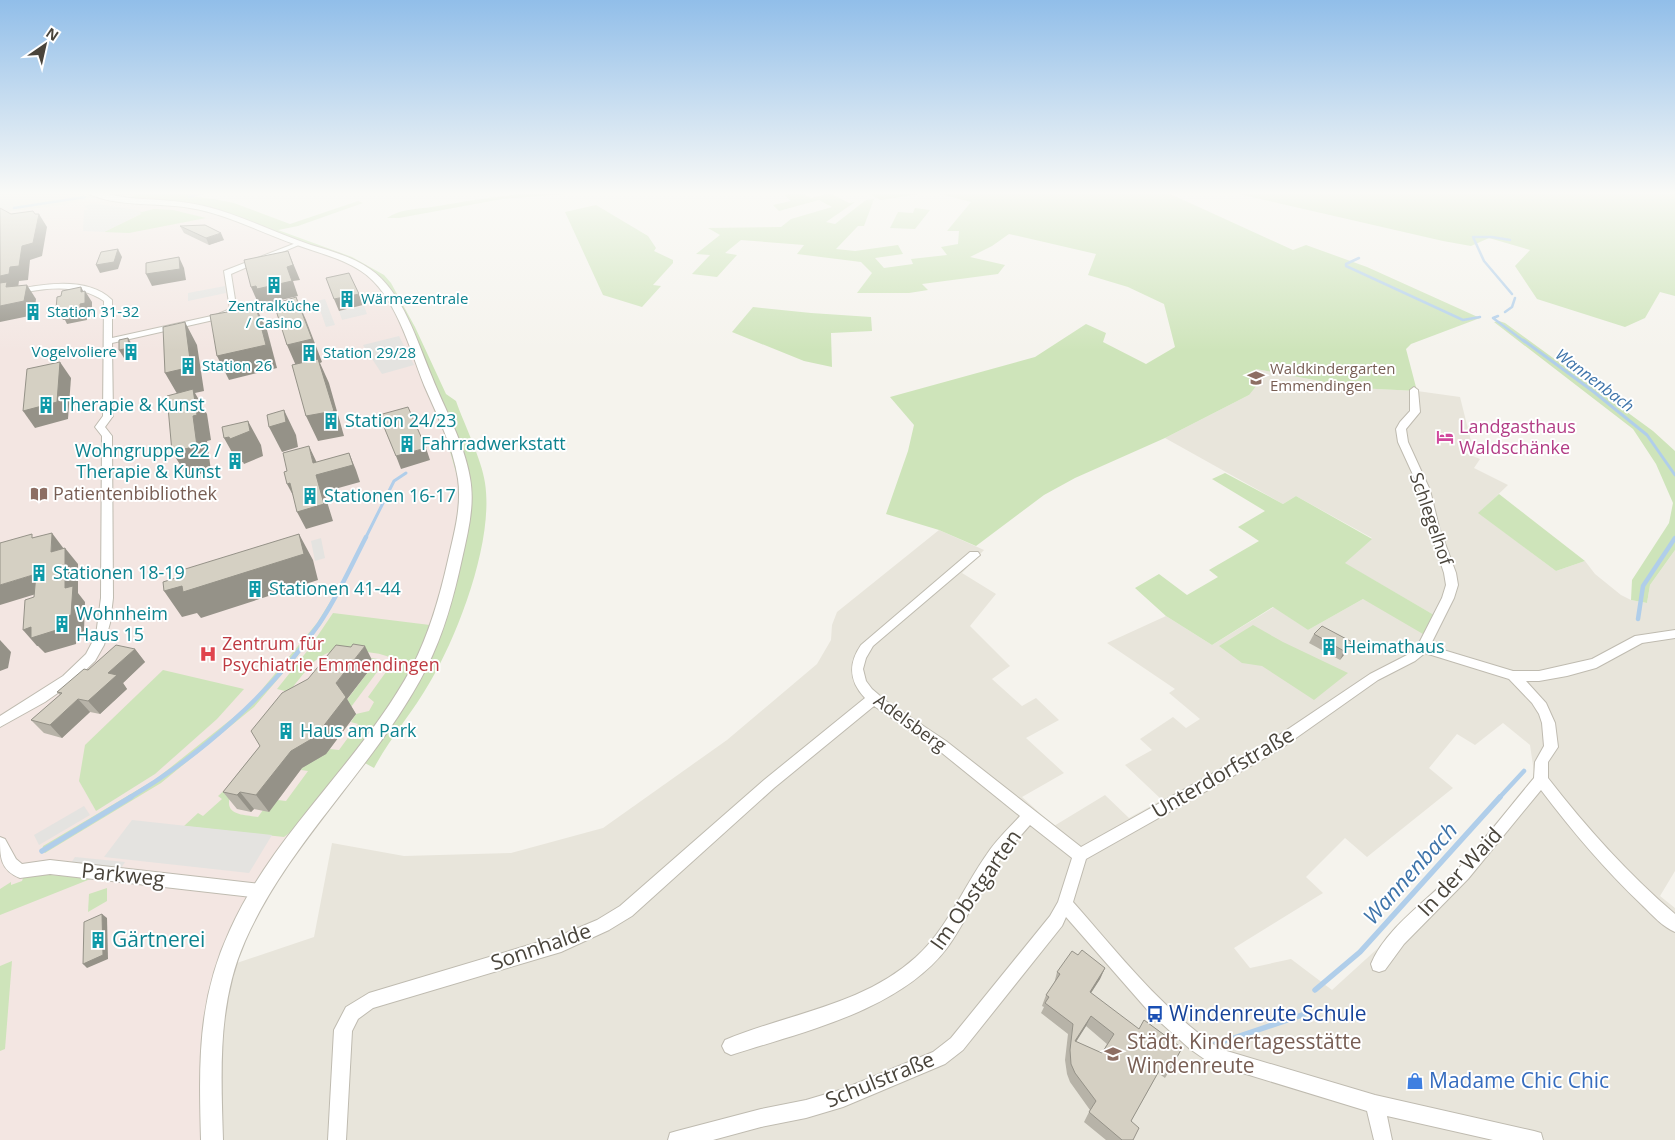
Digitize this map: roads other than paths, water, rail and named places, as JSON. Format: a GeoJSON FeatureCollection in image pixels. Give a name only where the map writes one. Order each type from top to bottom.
{"type":"FeatureCollection","features":[{"type":"Feature","properties":{"kind":"street"},"geometry":{"type":"LineString","coordinates":[[108,341],[218,317],[232,312],[234,310],[227,273],[295,245]]}},
{"type":"Feature","properties":{"kind":"street"},"geometry":{"type":"LineString","coordinates":[[212,1140],[212,1033],[220,981],[238,934],[260,891],[289,849],[387,720],[412,681],[432,642],[446,600],[466,502],[463,473],[452,442],[416,350],[389,294],[379,280],[364,269],[348,261],[302,245]]}},
{"type":"Feature","properties":{"kind":"street"},"geometry":{"type":"LineString","coordinates":[[0,296],[46,288],[76,287],[96,291],[108,300],[108,416],[100,427],[107,436],[107,566],[104,622],[98,644],[83,665],[64,682],[0,722]]}},
{"type":"Feature","properties":{"kind":"street","name":"Schlegelhof"},"geometry":{"type":"LineString","coordinates":[[1414,390],[1415,412],[1403,424],[1401,429],[1403,442],[1425,490],[1452,585],[1448,598],[1423,648]]}},
{"type":"Feature","properties":{"kind":"street","name":"Adelsberg"},"geometry":{"type":"LineString","coordinates":[[974,555],[876,636],[862,652],[857,663],[857,674],[863,688],[874,698],[921,730],[1080,855]]}},
{"type":"Feature","properties":{"kind":"street"},"geometry":{"type":"LineString","coordinates":[[1423,648],[1513,676],[1539,676],[1567,672],[1596,663],[1638,639],[1675,634]]}},
{"type":"Feature","properties":{"kind":"street","name":"Unterdorfstraße"},"geometry":{"type":"LineString","coordinates":[[1080,855],[1274,746],[1368,681],[1411,658],[1423,648]]}},
{"type":"Feature","properties":{"kind":"street"},"geometry":{"type":"LineString","coordinates":[[1513,676],[1538,700],[1551,724],[1551,747],[1539,765],[1542,780],[1611,863],[1650,903],[1675,924]]}},
{"type":"Feature","properties":{"kind":"street","name":"Sonnhalde"},"geometry":{"type":"LineString","coordinates":[[337,1140],[343,1030],[346,1021],[360,1006],[369,1001],[561,944],[603,925],[626,911],[769,784],[874,698]]}},
{"type":"Feature","properties":{"kind":"street","name":"In der Waid"},"geometry":{"type":"LineString","coordinates":[[1379,964],[1398,938],[1462,874],[1542,780]]}},
{"type":"Feature","properties":{"kind":"street","name":"Im Obstgarten"},"geometry":{"type":"LineString","coordinates":[[731,1046],[860,1002],[913,970],[941,942],[993,857],[1029,816]]}},
{"type":"Feature","properties":{"kind":"street","name":"Parkweg"},"geometry":{"type":"LineString","coordinates":[[0,844],[11,864],[20,871],[50,867],[260,891]]}},
{"type":"Feature","properties":{"kind":"street"},"geometry":{"type":"LineString","coordinates":[[1080,855],[1064,904],[1160,1010],[1201,1048],[1216,1057],[1375,1104],[1534,1140]]}},
{"type":"Feature","properties":{"kind":"street","name":"Schulstraße"},"geometry":{"type":"LineString","coordinates":[[677,1140],[761,1118],[806,1109],[892,1079],[939,1058],[956,1044],[1056,921],[1064,904]]}},
{"type":"Feature","properties":{"kind":"street"},"geometry":{"type":"LineString","coordinates":[[1375,1104],[1382,1140]]}},
{"type":"Feature","properties":{"kind":"waterway","name":"Wannenbach"},"geometry":{"type":"LineString","coordinates":[[1477,245],[1484,261],[1512,294]]}},
{"type":"Feature","properties":{"kind":"waterway","name":"Wannenbach"},"geometry":{"type":"LineString","coordinates":[[1359,258],[1346,264],[1346,266],[1463,320],[1480,317]]}},
{"type":"Feature","properties":{"kind":"waterway","name":"Wannenbach"},"geometry":{"type":"LineString","coordinates":[[1505,312],[1512,307],[1515,298]]}},
{"type":"Feature","properties":{"kind":"waterway","name":"Wannenbach"},"geometry":{"type":"LineString","coordinates":[[1498,316],[1493,318],[1525,342]]}},
{"type":"Feature","properties":{"kind":"waterway","name":"Wannenbach"},"geometry":{"type":"LineString","coordinates":[[1523,340],[1594,392],[1647,435],[1675,475]]}},
{"type":"Feature","properties":{"kind":"waterway"},"geometry":{"type":"LineString","coordinates":[[129,798],[182,763],[208,742],[233,721],[279,674],[326,614],[394,481],[406,473]]}},
{"type":"Feature","properties":{"kind":"waterway","name":"Wannenbach"},"geometry":{"type":"LineString","coordinates":[[1638,619],[1643,586],[1675,538]]}},
{"type":"Feature","properties":{"kind":"waterway","name":"Wannenbach"},"geometry":{"type":"LineString","coordinates":[[1499,798],[1524,771]]}},
{"type":"Feature","properties":{"kind":"waterway"},"geometry":{"type":"LineString","coordinates":[[42,851],[131,797]]}},
{"type":"Feature","properties":{"kind":"waterway","name":"Wannenbach"},"geometry":{"type":"LineString","coordinates":[[1315,990],[1360,952],[1500,797]]}},
{"type":"Feature","properties":{"kind":"waterway","name":"Wannenbach"},"geometry":{"type":"LineString","coordinates":[[1213,1045],[1308,1013]]}},
{"type":"Feature","properties":{"kind":"place","name":"Zentralküche / Casino"},"geometry":{"type":"Point","coordinates":[274,285]}},
{"type":"Feature","properties":{"kind":"place","name":"Wärmezentrale"},"geometry":{"type":"Point","coordinates":[347,299]}},
{"type":"Feature","properties":{"kind":"place","name":"Station 31-32"},"geometry":{"type":"Point","coordinates":[33,312]}},
{"type":"Feature","properties":{"kind":"place","name":"Vogelvoliere"},"geometry":{"type":"Point","coordinates":[131,352]}},
{"type":"Feature","properties":{"kind":"place","name":"Station 29/28"},"geometry":{"type":"Point","coordinates":[309,353]}},
{"type":"Feature","properties":{"kind":"place","name":"Station 26"},"geometry":{"type":"Point","coordinates":[188,366]}},
{"type":"Feature","properties":{"kind":"place","name":"Waldkindergarten Emmendingen"},"geometry":{"type":"Point","coordinates":[1256,378]}},
{"type":"Feature","properties":{"kind":"place","name":"Therapie & Kunst"},"geometry":{"type":"Point","coordinates":[46,405]}},
{"type":"Feature","properties":{"kind":"place","name":"Station 24/23"},"geometry":{"type":"Point","coordinates":[331,421]}},
{"type":"Feature","properties":{"kind":"place","name":"Landgasthaus Waldschänke"},"geometry":{"type":"Point","coordinates":[1445,437]}},
{"type":"Feature","properties":{"kind":"place","name":"Fahrradwerkstatt"},"geometry":{"type":"Point","coordinates":[407,444]}},
{"type":"Feature","properties":{"kind":"place","name":"Wohngruppe 22 / Therapie & Kunst"},"geometry":{"type":"Point","coordinates":[235,461]}},
{"type":"Feature","properties":{"kind":"place","name":"Patientenbibliothek"},"geometry":{"type":"Point","coordinates":[39,494]}},
{"type":"Feature","properties":{"kind":"place","name":"Stationen 16-17"},"geometry":{"type":"Point","coordinates":[310,496]}},
{"type":"Feature","properties":{"kind":"place","name":"Stationen 18-19"},"geometry":{"type":"Point","coordinates":[39,573]}},
{"type":"Feature","properties":{"kind":"place","name":"Stationen 41-44"},"geometry":{"type":"Point","coordinates":[255,589]}},
{"type":"Feature","properties":{"kind":"place","name":"Wohnheim Haus 15"},"geometry":{"type":"Point","coordinates":[62,624]}},
{"type":"Feature","properties":{"kind":"place","name":"Heimathaus"},"geometry":{"type":"Point","coordinates":[1329,647]}},
{"type":"Feature","properties":{"kind":"place","name":"Zentrum für Psychiatrie Emmendingen"},"geometry":{"type":"Point","coordinates":[208,654]}},
{"type":"Feature","properties":{"kind":"place","name":"Haus am Park"},"geometry":{"type":"Point","coordinates":[286,731]}},
{"type":"Feature","properties":{"kind":"place","name":"Gärtnerei"},"geometry":{"type":"Point","coordinates":[98,940]}},
{"type":"Feature","properties":{"kind":"place","name":"Windenreute Schule"},"geometry":{"type":"Point","coordinates":[1155,1014]}},
{"type":"Feature","properties":{"kind":"place","name":"Städt. Kindertagesstätte Windenreute"},"geometry":{"type":"Point","coordinates":[1113,1054]}},
{"type":"Feature","properties":{"kind":"place","name":"Madame Chic Chic"},"geometry":{"type":"Point","coordinates":[1415,1081]}}]}
